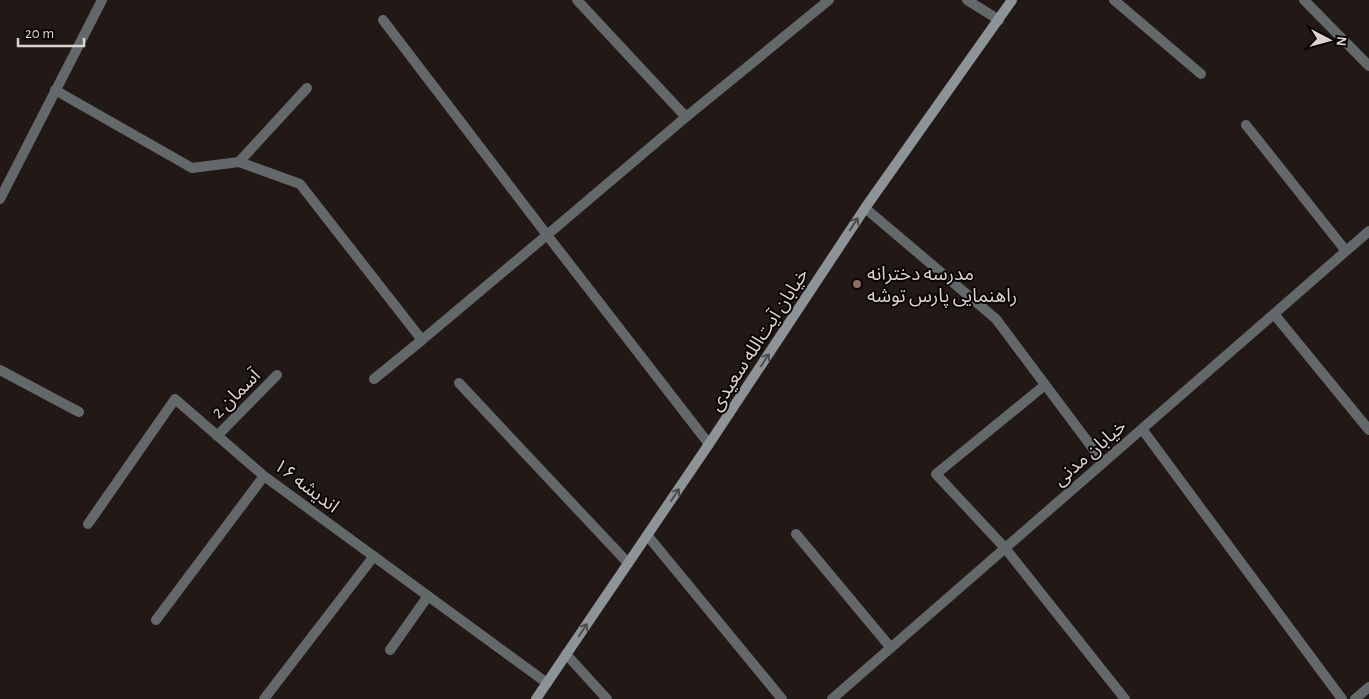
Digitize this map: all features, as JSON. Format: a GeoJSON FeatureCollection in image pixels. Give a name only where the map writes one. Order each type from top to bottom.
{"type":"FeatureCollection","features":[{"type":"Feature","properties":{"kind":"main road","name":"خیابان آیت‌الله سعیدی"},"geometry":{"type":"LineString","coordinates":[[536,699],[710,444],[865,208],[1012,0]]}},
{"type":"Feature","properties":{"kind":"street"},"geometry":{"type":"LineString","coordinates":[[0,199],[102,0]]}},
{"type":"Feature","properties":{"kind":"street"},"geometry":{"type":"LineString","coordinates":[[577,0],[686,117]]}},
{"type":"Feature","properties":{"kind":"street"},"geometry":{"type":"LineString","coordinates":[[374,379],[686,117],[829,0]]}},
{"type":"Feature","properties":{"kind":"street"},"geometry":{"type":"LineString","coordinates":[[967,0],[999,20]]}},
{"type":"Feature","properties":{"kind":"street"},"geometry":{"type":"LineString","coordinates":[[1114,0],[1201,74]]}},
{"type":"Feature","properties":{"kind":"street"},"geometry":{"type":"LineString","coordinates":[[1304,0],[1369,66]]}},
{"type":"Feature","properties":{"kind":"street"},"geometry":{"type":"LineString","coordinates":[[383,20],[710,444]]}},
{"type":"Feature","properties":{"kind":"street"},"geometry":{"type":"LineString","coordinates":[[239,162],[307,88]]}},
{"type":"Feature","properties":{"kind":"street"},"geometry":{"type":"LineString","coordinates":[[55,90],[192,168],[239,162],[300,184],[422,340]]}},
{"type":"Feature","properties":{"kind":"street"},"geometry":{"type":"LineString","coordinates":[[1246,125],[1346,251]]}},
{"type":"Feature","properties":{"kind":"street"},"geometry":{"type":"LineString","coordinates":[[865,208],[996,319],[1103,462]]}},
{"type":"Feature","properties":{"kind":"street","name":"خیابان مدنی"},"geometry":{"type":"LineString","coordinates":[[832,699],[1369,231]]}},
{"type":"Feature","properties":{"kind":"street"},"geometry":{"type":"LineString","coordinates":[[1274,314],[1369,430]]}},
{"type":"Feature","properties":{"kind":"street"},"geometry":{"type":"LineString","coordinates":[[0,370],[79,412]]}},
{"type":"Feature","properties":{"kind":"street","name":"آسمان 2"},"geometry":{"type":"LineString","coordinates":[[217,436],[278,375]]}},
{"type":"Feature","properties":{"kind":"street"},"geometry":{"type":"LineString","coordinates":[[459,383],[628,563]]}},
{"type":"Feature","properties":{"kind":"street"},"geometry":{"type":"LineString","coordinates":[[1045,385],[936,474],[1005,548],[1125,699]]}},
{"type":"Feature","properties":{"kind":"street","name":"اندیشه ۱۶"},"geometry":{"type":"LineString","coordinates":[[88,524],[175,400],[264,476],[547,683]]}},
{"type":"Feature","properties":{"kind":"street"},"geometry":{"type":"LineString","coordinates":[[1142,429],[1342,699]]}},
{"type":"Feature","properties":{"kind":"street"},"geometry":{"type":"LineString","coordinates":[[156,620],[264,476]]}},
{"type":"Feature","properties":{"kind":"street"},"geometry":{"type":"LineString","coordinates":[[796,534],[891,648]]}},
{"type":"Feature","properties":{"kind":"street"},"geometry":{"type":"LineString","coordinates":[[647,536],[782,699]]}},
{"type":"Feature","properties":{"kind":"street"},"geometry":{"type":"LineString","coordinates":[[264,699],[374,556]]}},
{"type":"Feature","properties":{"kind":"street"},"geometry":{"type":"LineString","coordinates":[[390,650],[428,596]]}},
{"type":"Feature","properties":{"kind":"street"},"geometry":{"type":"LineString","coordinates":[[566,654],[607,699]]}},
{"type":"Feature","properties":{"kind":"street"},"geometry":{"type":"LineString","coordinates":[[1355,699],[1369,687]]}},
{"type":"Feature","properties":{"kind":"place","name":"مدرسه دخترانه راهنمایی پارس توشه"},"geometry":{"type":"Point","coordinates":[857,284]}}]}
